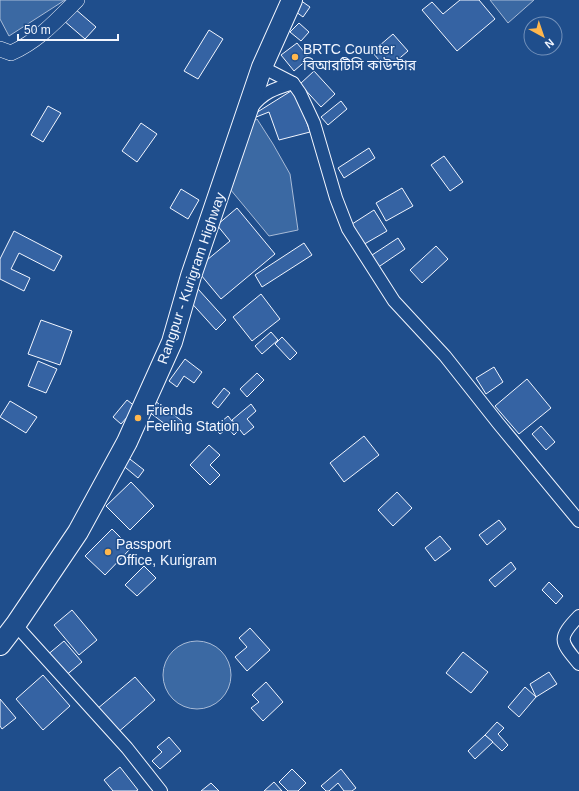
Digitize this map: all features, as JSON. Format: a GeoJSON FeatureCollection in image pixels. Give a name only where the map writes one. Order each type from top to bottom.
{"type":"FeatureCollection","features":[{"type":"Feature","properties":{"kind":"highway","name":"Rangpur - Kurigram Highway"},"geometry":{"type":"LineString","coordinates":[[0,645],[16,624],[78,532],[127,442],[172,342],[191,276],[262,67],[292,0]]}},
{"type":"Feature","properties":{"kind":"street"},"geometry":{"type":"LineString","coordinates":[[0,50],[11,53],[26,46],[47,29],[77,0]]}},
{"type":"Feature","properties":{"kind":"street"},"geometry":{"type":"LineString","coordinates":[[262,67],[293,83],[300,93],[314,123],[336,198],[348,229],[394,301],[444,356],[579,521]]}},
{"type":"Feature","properties":{"kind":"street"},"geometry":{"type":"LineString","coordinates":[[246,115],[261,96],[279,87],[293,83]]}},
{"type":"Feature","properties":{"kind":"street"},"geometry":{"type":"LineString","coordinates":[[579,616],[567,628],[563,640],[564,646],[579,664]]}},
{"type":"Feature","properties":{"kind":"street"},"geometry":{"type":"LineString","coordinates":[[16,624],[127,748],[161,791]]}},
{"type":"Feature","properties":{"kind":"water"},"geometry":{"type":"Polygon","coordinates":[[[0,0],[65,0],[9,36],[0,19],[0,0]]]}},
{"type":"Feature","properties":{"kind":"water"},"geometry":{"type":"Polygon","coordinates":[[[490,0],[534,0],[508,23],[490,0]]]}},
{"type":"Feature","properties":{"kind":"water"},"geometry":{"type":"Polygon","coordinates":[[[257,119],[290,174],[298,230],[269,236],[225,183],[243,127],[257,119]]]}},
{"type":"Feature","properties":{"kind":"water"},"geometry":{"type":"Polygon","coordinates":[[[190,641],[204,641],[216,647],[225,656],[231,668],[229,688],[221,699],[210,707],[204,709],[190,709],[184,707],[173,699],[165,688],[163,682],[163,668],[165,662],[173,651],[184,643],[190,641]]]}},
{"type":"Feature","properties":{"kind":"building"},"geometry":{"type":"Polygon","coordinates":[[[300,0],[310,7],[303,17],[292,9],[300,0]]]}},
{"type":"Feature","properties":{"kind":"building"},"geometry":{"type":"Polygon","coordinates":[[[460,0],[479,0],[495,19],[457,51],[422,10],[432,2],[443,14],[460,0]]]}},
{"type":"Feature","properties":{"kind":"building"},"geometry":{"type":"Polygon","coordinates":[[[74,8],[96,27],[85,39],[63,20],[74,8]]]}},
{"type":"Feature","properties":{"kind":"building"},"geometry":{"type":"Polygon","coordinates":[[[299,23],[309,32],[301,41],[290,32],[299,23]]]}},
{"type":"Feature","properties":{"kind":"building"},"geometry":{"type":"Polygon","coordinates":[[[209,30],[223,39],[198,79],[184,71],[209,30]]]}},
{"type":"Feature","properties":{"kind":"building"},"geometry":{"type":"Polygon","coordinates":[[[393,34],[408,51],[387,69],[372,52],[393,34]]]}},
{"type":"Feature","properties":{"kind":"building","name":"BRTC Counter বিআরটিসি কাউন্টার"},"geometry":{"type":"Polygon","coordinates":[[[297,43],[309,58],[294,71],[281,55],[297,43]]]}},
{"type":"Feature","properties":{"kind":"building"},"geometry":{"type":"Polygon","coordinates":[[[314,71],[335,94],[321,107],[300,84],[314,71]]]}},
{"type":"Feature","properties":{"kind":"building"},"geometry":{"type":"Polygon","coordinates":[[[291,91],[297,94],[310,132],[279,140],[269,112],[251,119],[259,111],[291,91]]]}},
{"type":"Feature","properties":{"kind":"building"},"geometry":{"type":"Polygon","coordinates":[[[341,101],[347,109],[328,125],[321,117],[341,101]]]}},
{"type":"Feature","properties":{"kind":"building"},"geometry":{"type":"Polygon","coordinates":[[[48,106],[61,113],[43,142],[31,135],[48,106]]]}},
{"type":"Feature","properties":{"kind":"building"},"geometry":{"type":"Polygon","coordinates":[[[141,123],[157,134],[137,162],[122,151],[141,123]]]}},
{"type":"Feature","properties":{"kind":"building"},"geometry":{"type":"Polygon","coordinates":[[[369,148],[375,158],[344,178],[338,168],[369,148]]]}},
{"type":"Feature","properties":{"kind":"building"},"geometry":{"type":"Polygon","coordinates":[[[444,156],[463,182],[450,191],[431,165],[444,156]]]}},
{"type":"Feature","properties":{"kind":"building"},"geometry":{"type":"Polygon","coordinates":[[[402,188],[413,206],[386,221],[376,203],[402,188]]]}},
{"type":"Feature","properties":{"kind":"building"},"geometry":{"type":"Polygon","coordinates":[[[181,189],[199,200],[188,219],[170,208],[181,189]]]}},
{"type":"Feature","properties":{"kind":"building"},"geometry":{"type":"Polygon","coordinates":[[[237,208],[275,254],[221,299],[196,269],[230,241],[217,225],[237,208]]]}},
{"type":"Feature","properties":{"kind":"building"},"geometry":{"type":"Polygon","coordinates":[[[374,210],[387,231],[361,246],[349,226],[374,210]]]}},
{"type":"Feature","properties":{"kind":"building"},"geometry":{"type":"Polygon","coordinates":[[[14,231],[62,256],[54,271],[19,253],[11,269],[30,278],[24,291],[0,279],[0,259],[14,231]]]}},
{"type":"Feature","properties":{"kind":"building"},"geometry":{"type":"Polygon","coordinates":[[[398,238],[405,249],[377,268],[369,257],[398,238]]]}},
{"type":"Feature","properties":{"kind":"building"},"geometry":{"type":"Polygon","coordinates":[[[304,243],[312,255],[262,287],[255,275],[304,243]]]}},
{"type":"Feature","properties":{"kind":"building"},"geometry":{"type":"Polygon","coordinates":[[[436,246],[448,259],[422,283],[410,270],[436,246]]]}},
{"type":"Feature","properties":{"kind":"building"},"geometry":{"type":"Polygon","coordinates":[[[198,289],[226,320],[216,330],[187,298],[198,289]]]}},
{"type":"Feature","properties":{"kind":"building"},"geometry":{"type":"Polygon","coordinates":[[[261,294],[280,319],[252,341],[233,317],[261,294]]]}},
{"type":"Feature","properties":{"kind":"building"},"geometry":{"type":"Polygon","coordinates":[[[41,320],[72,331],[60,365],[28,354],[41,320]]]}},
{"type":"Feature","properties":{"kind":"building"},"geometry":{"type":"Polygon","coordinates":[[[271,332],[278,340],[262,354],[255,346],[271,332]]]}},
{"type":"Feature","properties":{"kind":"building"},"geometry":{"type":"Polygon","coordinates":[[[282,337],[297,353],[290,360],[275,344],[282,337]]]}},
{"type":"Feature","properties":{"kind":"building"},"geometry":{"type":"Polygon","coordinates":[[[185,359],[202,372],[194,383],[184,376],[177,387],[169,381],[185,359]]]}},
{"type":"Feature","properties":{"kind":"building"},"geometry":{"type":"Polygon","coordinates":[[[38,361],[57,369],[46,393],[28,386],[38,361]]]}},
{"type":"Feature","properties":{"kind":"building"},"geometry":{"type":"Polygon","coordinates":[[[494,367],[503,382],[486,394],[476,378],[494,367]]]}},
{"type":"Feature","properties":{"kind":"building"},"geometry":{"type":"Polygon","coordinates":[[[257,373],[264,380],[247,397],[240,389],[257,373]]]}},
{"type":"Feature","properties":{"kind":"building"},"geometry":{"type":"Polygon","coordinates":[[[527,379],[551,408],[519,434],[495,406],[527,379]]]}},
{"type":"Feature","properties":{"kind":"building"},"geometry":{"type":"Polygon","coordinates":[[[224,388],[230,393],[218,408],[212,403],[224,388]]]}},
{"type":"Feature","properties":{"kind":"building"},"geometry":{"type":"Polygon","coordinates":[[[151,398],[182,421],[174,431],[144,408],[151,398]]]}},
{"type":"Feature","properties":{"kind":"building"},"geometry":{"type":"Polygon","coordinates":[[[127,400],[136,407],[121,424],[113,417],[127,400]]]}},
{"type":"Feature","properties":{"kind":"building"},"geometry":{"type":"Polygon","coordinates":[[[10,401],[37,417],[26,433],[0,417],[10,401]]]}},
{"type":"Feature","properties":{"kind":"building"},"geometry":{"type":"Polygon","coordinates":[[[251,404],[256,411],[247,419],[254,427],[244,435],[232,420],[251,404]]]}},
{"type":"Feature","properties":{"kind":"building"},"geometry":{"type":"Polygon","coordinates":[[[228,416],[239,430],[234,435],[228,428],[220,434],[214,428],[228,416]]]}},
{"type":"Feature","properties":{"kind":"building"},"geometry":{"type":"Polygon","coordinates":[[[541,426],[555,442],[546,450],[532,434],[541,426]]]}},
{"type":"Feature","properties":{"kind":"building"},"geometry":{"type":"Polygon","coordinates":[[[364,436],[379,455],[344,482],[330,463],[364,436]]]}},
{"type":"Feature","properties":{"kind":"building"},"geometry":{"type":"Polygon","coordinates":[[[209,445],[220,455],[210,465],[220,475],[210,485],[190,465],[209,445]]]}},
{"type":"Feature","properties":{"kind":"building"},"geometry":{"type":"Polygon","coordinates":[[[126,456],[144,470],[138,478],[120,463],[126,456]]]}},
{"type":"Feature","properties":{"kind":"building"},"geometry":{"type":"Polygon","coordinates":[[[131,482],[154,506],[130,530],[106,506],[131,482]]]}},
{"type":"Feature","properties":{"kind":"building"},"geometry":{"type":"Polygon","coordinates":[[[397,492],[412,508],[393,526],[378,510],[397,492]]]}},
{"type":"Feature","properties":{"kind":"building"},"geometry":{"type":"Polygon","coordinates":[[[499,520],[506,529],[487,545],[479,535],[499,520]]]}},
{"type":"Feature","properties":{"kind":"building","name":"Passport Office, Kurigram"},"geometry":{"type":"Polygon","coordinates":[[[112,529],[131,548],[105,575],[85,556],[112,529]]]}},
{"type":"Feature","properties":{"kind":"building"},"geometry":{"type":"Polygon","coordinates":[[[440,536],[451,549],[435,561],[425,548],[440,536]]]}},
{"type":"Feature","properties":{"kind":"building"},"geometry":{"type":"Polygon","coordinates":[[[511,562],[516,569],[495,587],[489,580],[511,562]]]}},
{"type":"Feature","properties":{"kind":"building"},"geometry":{"type":"Polygon","coordinates":[[[144,566],[156,578],[137,596],[125,585],[144,566]]]}},
{"type":"Feature","properties":{"kind":"building"},"geometry":{"type":"Polygon","coordinates":[[[549,582],[563,596],[556,604],[542,590],[549,582]]]}},
{"type":"Feature","properties":{"kind":"building"},"geometry":{"type":"Polygon","coordinates":[[[72,610],[97,640],[79,655],[54,625],[72,610]]]}},
{"type":"Feature","properties":{"kind":"building"},"geometry":{"type":"Polygon","coordinates":[[[250,628],[270,650],[247,671],[235,657],[247,647],[239,638],[250,628]]]}},
{"type":"Feature","properties":{"kind":"building"},"geometry":{"type":"Polygon","coordinates":[[[64,641],[82,662],[64,677],[46,656],[64,641]]]}},
{"type":"Feature","properties":{"kind":"building"},"geometry":{"type":"Polygon","coordinates":[[[463,652],[488,672],[471,693],[446,673],[463,652]]]}},
{"type":"Feature","properties":{"kind":"building"},"geometry":{"type":"Polygon","coordinates":[[[549,672],[557,684],[536,697],[530,684],[549,672]]]}},
{"type":"Feature","properties":{"kind":"building"},"geometry":{"type":"Polygon","coordinates":[[[43,675],[70,706],[43,730],[16,699],[43,675]]]}},
{"type":"Feature","properties":{"kind":"building"},"geometry":{"type":"Polygon","coordinates":[[[135,677],[155,700],[116,734],[97,709],[135,677]]]}},
{"type":"Feature","properties":{"kind":"building"},"geometry":{"type":"Polygon","coordinates":[[[266,682],[283,702],[263,721],[251,708],[259,702],[252,695],[266,682]]]}},
{"type":"Feature","properties":{"kind":"building"},"geometry":{"type":"Polygon","coordinates":[[[525,687],[536,697],[519,717],[508,707],[525,687]]]}},
{"type":"Feature","properties":{"kind":"building"},"geometry":{"type":"Polygon","coordinates":[[[0,699],[16,718],[2,729],[0,726],[0,699]]]}},
{"type":"Feature","properties":{"kind":"building"},"geometry":{"type":"Polygon","coordinates":[[[497,722],[504,728],[498,734],[508,745],[502,751],[485,735],[497,722]]]}},
{"type":"Feature","properties":{"kind":"building"},"geometry":{"type":"Polygon","coordinates":[[[485,735],[493,742],[475,759],[468,751],[485,735]]]}},
{"type":"Feature","properties":{"kind":"building"},"geometry":{"type":"Polygon","coordinates":[[[169,737],[181,751],[160,769],[152,761],[162,752],[157,747],[169,737]]]}},
{"type":"Feature","properties":{"kind":"building"},"geometry":{"type":"Polygon","coordinates":[[[120,767],[138,790],[113,791],[104,780],[120,767]]]}},
{"type":"Feature","properties":{"kind":"building"},"geometry":{"type":"Polygon","coordinates":[[[292,769],[306,783],[298,791],[288,791],[279,782],[292,769]]]}},
{"type":"Feature","properties":{"kind":"building"},"geometry":{"type":"Polygon","coordinates":[[[341,769],[356,788],[352,791],[344,791],[338,783],[329,791],[326,791],[321,786],[341,769]]]}},
{"type":"Feature","properties":{"kind":"building"},"geometry":{"type":"Polygon","coordinates":[[[274,782],[282,791],[264,791],[274,782]]]}},
{"type":"Feature","properties":{"kind":"building"},"geometry":{"type":"Polygon","coordinates":[[[211,783],[219,791],[201,791],[211,783]]]}},
{"type":"Feature","properties":{"kind":"place","name":"BRTC Counter বিআরটিসি কাউন্টার"},"geometry":{"type":"Point","coordinates":[295,57]}},
{"type":"Feature","properties":{"kind":"place","name":"Friends Feeling Station"},"geometry":{"type":"Point","coordinates":[138,418]}},
{"type":"Feature","properties":{"kind":"place","name":"Passport Office, Kurigram"},"geometry":{"type":"Point","coordinates":[108,552]}}]}
